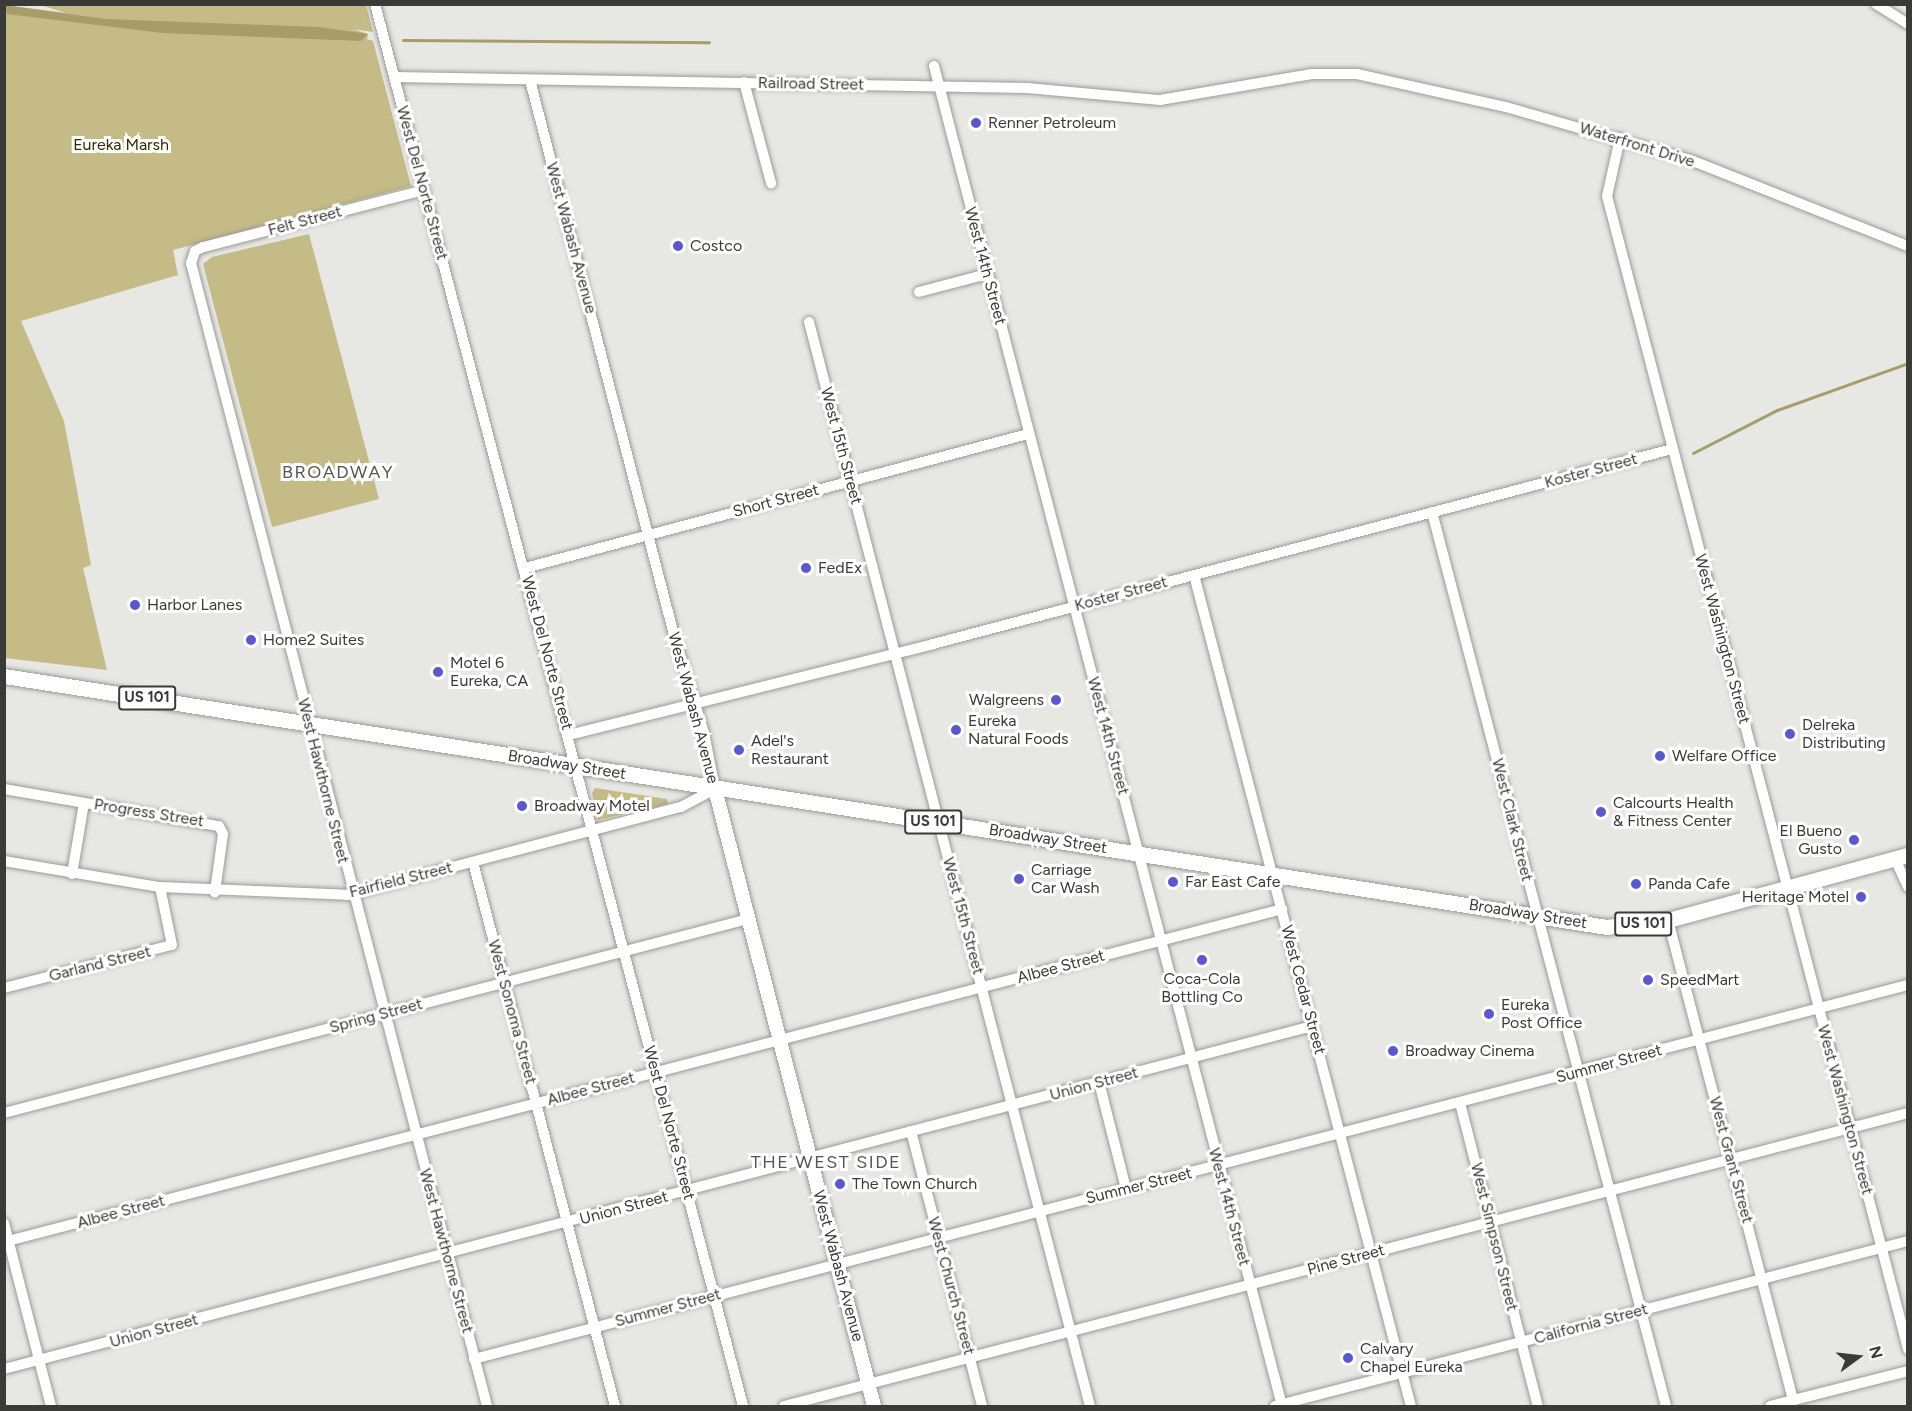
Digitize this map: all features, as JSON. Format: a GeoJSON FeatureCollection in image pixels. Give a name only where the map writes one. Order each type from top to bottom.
{"type":"FeatureCollection","features":[{"type":"Feature","properties":{"kind":"highway","name":"Broadway Street"},"geometry":{"type":"LineString","coordinates":[[4,676],[1606,927],[1668,920],[1901,857]]}},
{"type":"Feature","properties":{"kind":"main road","name":"West Wabash Avenue"},"geometry":{"type":"LineString","coordinates":[[715,789],[874,1407]]}},
{"type":"Feature","properties":{"kind":"street","name":"West Del Norte Street"},"geometry":{"type":"LineString","coordinates":[[375,4],[578,767],[743,1407]]}},
{"type":"Feature","properties":{"kind":"street"},"geometry":{"type":"LineString","coordinates":[[1876,4],[1908,24]]}},
{"type":"Feature","properties":{"kind":"street","name":"West 14th Street"},"geometry":{"type":"LineString","coordinates":[[934,66],[1250,1285],[1279,1406]]}},
{"type":"Feature","properties":{"kind":"street","name":"Waterfront Drive"},"geometry":{"type":"LineString","coordinates":[[1226,90],[1312,74],[1358,74],[1483,101],[1620,138],[1741,178],[1908,246]]}},
{"type":"Feature","properties":{"kind":"street","name":"Railroad Street"},"geometry":{"type":"LineString","coordinates":[[394,77],[938,86],[1061,90],[1160,100],[1226,90]]}},
{"type":"Feature","properties":{"kind":"street","name":"West Wabash Avenue"},"geometry":{"type":"LineString","coordinates":[[530,80],[648,536],[693,704],[704,734],[715,789]]}},
{"type":"Feature","properties":{"kind":"street"},"geometry":{"type":"LineString","coordinates":[[744,82],[771,183]]}},
{"type":"Feature","properties":{"kind":"street","name":"West Washington Street"},"geometry":{"type":"LineString","coordinates":[[1620,138],[1607,196],[1908,1349]]}},
{"type":"Feature","properties":{"kind":"street","name":"Felt Street"},"geometry":{"type":"LineString","coordinates":[[191,259],[195,251],[203,247],[424,190]]}},
{"type":"Feature","properties":{"kind":"street","name":"West Hawthorne Street"},"geometry":{"type":"LineString","coordinates":[[191,259],[352,895],[487,1407]]}},
{"type":"Feature","properties":{"kind":"street"},"geometry":{"type":"LineString","coordinates":[[919,292],[987,274]]}},
{"type":"Feature","properties":{"kind":"street","name":"West 15th Street"},"geometry":{"type":"LineString","coordinates":[[809,322],[1090,1407]]}},
{"type":"Feature","properties":{"kind":"street","name":"Short Street"},"geometry":{"type":"LineString","coordinates":[[525,568],[1028,434]]}},
{"type":"Feature","properties":{"kind":"street","name":"Koster Street"},"geometry":{"type":"LineString","coordinates":[[569,735],[1074,607],[1672,449]]}},
{"type":"Feature","properties":{"kind":"street","name":"West Clark Street"},"geometry":{"type":"LineString","coordinates":[[1432,512],[1666,1407]]}},
{"type":"Feature","properties":{"kind":"street","name":"West Cedar Street"},"geometry":{"type":"LineString","coordinates":[[1194,574],[1411,1407]]}},
{"type":"Feature","properties":{"kind":"street","name":"Progress Street"},"geometry":{"type":"LineString","coordinates":[[4,789],[219,826],[223,834],[215,892]]}},
{"type":"Feature","properties":{"kind":"street","name":"Fairfield Street"},"geometry":{"type":"LineString","coordinates":[[4,861],[160,887],[215,892],[352,895],[681,807],[715,789]]}},
{"type":"Feature","properties":{"kind":"street","name":"Progress Street"},"geometry":{"type":"LineString","coordinates":[[72,874],[84,803]]}},
{"type":"Feature","properties":{"kind":"street"},"geometry":{"type":"LineString","coordinates":[[1901,857],[1908,887]]}},
{"type":"Feature","properties":{"kind":"street","name":"West Sonoma Street"},"geometry":{"type":"LineString","coordinates":[[473,862],[615,1407]]}},
{"type":"Feature","properties":{"kind":"street","name":"Garland Street"},"geometry":{"type":"LineString","coordinates":[[4,988],[172,945],[160,887]]}},
{"type":"Feature","properties":{"kind":"street","name":"Albee Street"},"geometry":{"type":"LineString","coordinates":[[7,1241],[1282,909]]}},
{"type":"Feature","properties":{"kind":"street","name":"Spring Street"},"geometry":{"type":"LineString","coordinates":[[4,1113],[748,919]]}},
{"type":"Feature","properties":{"kind":"street","name":"West Grant Street"},"geometry":{"type":"LineString","coordinates":[[1668,920],[1793,1401]]}},
{"type":"Feature","properties":{"kind":"street","name":"Summer Street"},"geometry":{"type":"LineString","coordinates":[[474,1359],[1908,986]]}},
{"type":"Feature","properties":{"kind":"street","name":"Union Street"},"geometry":{"type":"LineString","coordinates":[[4,1370],[810,1160],[911,1131],[1312,1026]]}},
{"type":"Feature","properties":{"kind":"street"},"geometry":{"type":"LineString","coordinates":[[1099,1082],[1126,1189]]}},
{"type":"Feature","properties":{"kind":"street","name":"West Simpson Street"},"geometry":{"type":"LineString","coordinates":[[1460,1103],[1538,1407]]}},
{"type":"Feature","properties":{"kind":"street","name":"Pine Street"},"geometry":{"type":"LineString","coordinates":[[784,1407],[1908,1113]]}},
{"type":"Feature","properties":{"kind":"street","name":"West Church Street"},"geometry":{"type":"LineString","coordinates":[[911,1131],[982,1407]]}},
{"type":"Feature","properties":{"kind":"street"},"geometry":{"type":"LineString","coordinates":[[4,1223],[51,1407]]}},
{"type":"Feature","properties":{"kind":"street","name":"California Street"},"geometry":{"type":"LineString","coordinates":[[1279,1406],[1908,1241]]}},
{"type":"Feature","properties":{"kind":"street"},"geometry":{"type":"LineString","coordinates":[[1770,1407],[1908,1371]]}},
{"type":"Feature","properties":{"kind":"green space","name":"Eureka Marsh"},"geometry":{"type":"Polygon","coordinates":[[[4,5],[66,13],[41,5],[366,5],[373,32],[353,29],[368,34],[367,39],[373,41],[411,186],[173,250],[178,275],[21,321],[64,421],[91,565],[83,568],[107,670],[5,658],[4,5]]]}},
{"type":"Feature","properties":{"kind":"green space"},"geometry":{"type":"Polygon","coordinates":[[[309,234],[379,499],[272,527],[203,264],[212,257],[309,234]]]}},
{"type":"Feature","properties":{"kind":"green space"},"geometry":{"type":"Polygon","coordinates":[[[595,788],[667,799],[668,804],[598,820],[592,793],[595,788]]]}},
{"type":"Feature","properties":{"kind":"shaded area"},"geometry":{"type":"Polygon","coordinates":[[[4,5],[106,19],[319,27],[368,34],[361,41],[162,33],[7,14],[4,5]]]}},
{"type":"Feature","properties":{"kind":"waterway"},"geometry":{"type":"LineString","coordinates":[[403,40],[709,42]]}},
{"type":"Feature","properties":{"kind":"waterway"},"geometry":{"type":"LineString","coordinates":[[1693,453],[1777,410],[1908,363]]}},
{"type":"Feature","properties":{"kind":"place","name":"Renner Petroleum"},"geometry":{"type":"Point","coordinates":[976,123]}},
{"type":"Feature","properties":{"kind":"place","name":"Costco"},"geometry":{"type":"Point","coordinates":[678,246]}},
{"type":"Feature","properties":{"kind":"place","name":"FedEx"},"geometry":{"type":"Point","coordinates":[806,568]}},
{"type":"Feature","properties":{"kind":"place","name":"Harbor Lanes"},"geometry":{"type":"Point","coordinates":[135,605]}},
{"type":"Feature","properties":{"kind":"place","name":"Home2 Suites"},"geometry":{"type":"Point","coordinates":[251,640]}},
{"type":"Feature","properties":{"kind":"place","name":"Motel 6 Eureka, CA"},"geometry":{"type":"Point","coordinates":[438,672]}},
{"type":"Feature","properties":{"kind":"place","name":"Walgreens"},"geometry":{"type":"Point","coordinates":[1056,700]}},
{"type":"Feature","properties":{"kind":"place","name":"Eureka Natural Foods"},"geometry":{"type":"Point","coordinates":[956,730]}},
{"type":"Feature","properties":{"kind":"place","name":"Delreka Distributing"},"geometry":{"type":"Point","coordinates":[1790,734]}},
{"type":"Feature","properties":{"kind":"place","name":"Adel's Restaurant"},"geometry":{"type":"Point","coordinates":[739,750]}},
{"type":"Feature","properties":{"kind":"place","name":"Welfare Office"},"geometry":{"type":"Point","coordinates":[1660,756]}},
{"type":"Feature","properties":{"kind":"place","name":"Broadway Motel"},"geometry":{"type":"Point","coordinates":[522,806]}},
{"type":"Feature","properties":{"kind":"place","name":"Calcourts Health & Fitness Center"},"geometry":{"type":"Point","coordinates":[1601,812]}},
{"type":"Feature","properties":{"kind":"place","name":"El Bueno Gusto"},"geometry":{"type":"Point","coordinates":[1854,840]}},
{"type":"Feature","properties":{"kind":"place","name":"Carriage Car Wash"},"geometry":{"type":"Point","coordinates":[1019,879]}},
{"type":"Feature","properties":{"kind":"place","name":"Far East Cafe"},"geometry":{"type":"Point","coordinates":[1173,882]}},
{"type":"Feature","properties":{"kind":"place","name":"Panda Cafe"},"geometry":{"type":"Point","coordinates":[1636,884]}},
{"type":"Feature","properties":{"kind":"place","name":"Heritage Motel"},"geometry":{"type":"Point","coordinates":[1861,897]}},
{"type":"Feature","properties":{"kind":"place","name":"Coca-Cola Bottling Co"},"geometry":{"type":"Point","coordinates":[1202,960]}},
{"type":"Feature","properties":{"kind":"place","name":"SpeedMart"},"geometry":{"type":"Point","coordinates":[1648,980]}},
{"type":"Feature","properties":{"kind":"place","name":"Eureka Post Office"},"geometry":{"type":"Point","coordinates":[1489,1014]}},
{"type":"Feature","properties":{"kind":"place","name":"Broadway Cinema"},"geometry":{"type":"Point","coordinates":[1393,1051]}},
{"type":"Feature","properties":{"kind":"place","name":"The Town Church"},"geometry":{"type":"Point","coordinates":[840,1184]}},
{"type":"Feature","properties":{"kind":"place","name":"Calvary Chapel Eureka"},"geometry":{"type":"Point","coordinates":[1348,1358]}},
{"type":"Feature","properties":{"kind":"district","name":"BROADWAY"},"geometry":{"type":"Point","coordinates":[338,472]}},
{"type":"Feature","properties":{"kind":"district","name":"THE WEST SIDE"},"geometry":{"type":"Point","coordinates":[826,1162]}}]}
